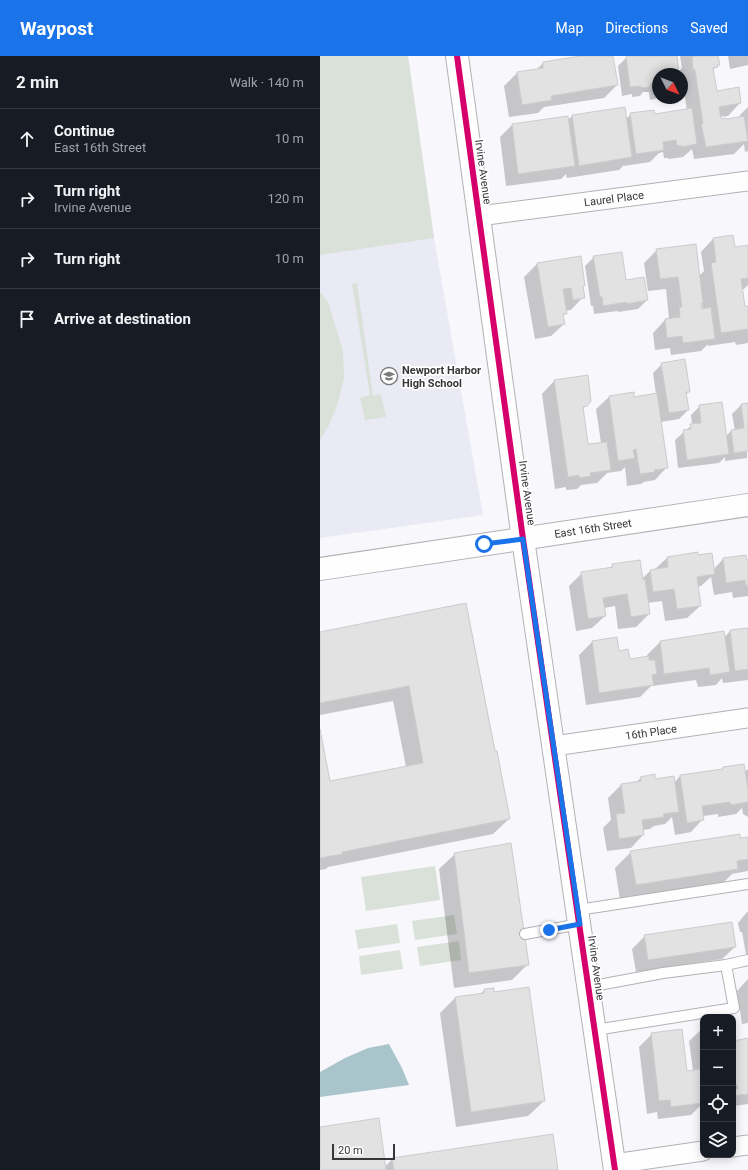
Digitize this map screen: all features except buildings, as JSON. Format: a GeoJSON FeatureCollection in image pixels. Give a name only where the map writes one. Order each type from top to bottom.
{"type":"FeatureCollection","features":[{"type":"Feature","properties":{"kind":"main road","name":"Irvine Avenue"},"geometry":{"type":"LineString","coordinates":[[457,56],[523,539],[615,1167]]}},
{"type":"Feature","properties":{"kind":"main road","name":"East 16th Street"},"geometry":{"type":"LineString","coordinates":[[320,569],[748,505]]}},
{"type":"Feature","properties":{"kind":"street","name":"Laurel Place"},"geometry":{"type":"LineString","coordinates":[[479,216],[748,181]]}},
{"type":"Feature","properties":{"kind":"street","name":"16th Place"},"geometry":{"type":"LineString","coordinates":[[554,746],[748,718]]}},
{"type":"Feature","properties":{"kind":"street"},"geometry":{"type":"LineString","coordinates":[[736,1147],[748,1145]]}},
{"type":"Feature","properties":{"kind":"street"},"geometry":{"type":"LineString","coordinates":[[615,1167],[700,1152]]}},
{"type":"Feature","properties":{"kind":"lane"},"geometry":{"type":"LineString","coordinates":[[525,934],[579,917],[748,884]]}},
{"type":"Feature","properties":{"kind":"lane"},"geometry":{"type":"LineString","coordinates":[[588,987],[663,973],[726,965],[748,960]]}},
{"type":"Feature","properties":{"kind":"lane"},"geometry":{"type":"LineString","coordinates":[[595,1030],[734,1008],[726,965]]}},
{"type":"Feature","properties":{"kind":"shaded area","name":"Newport Harbor High School"},"geometry":{"type":"Polygon","coordinates":[[[320,56],[408,56],[434,238],[483,515],[320,538],[320,56]]]}},
{"type":"Feature","properties":{"kind":"shaded area"},"geometry":{"type":"Polygon","coordinates":[[[320,56],[408,56],[434,238],[320,255],[320,56]]]}},
{"type":"Feature","properties":{"kind":"shaded area"},"geometry":{"type":"Polygon","coordinates":[[[357,283],[373,396],[381,394],[386,417],[365,420],[360,398],[370,395],[352,284],[357,283]]]}},
{"type":"Feature","properties":{"kind":"shaded area"},"geometry":{"type":"Polygon","coordinates":[[[320,292],[328,302],[343,351],[344,378],[338,403],[328,427],[320,440],[320,292]]]}},
{"type":"Feature","properties":{"kind":"shaded area"},"geometry":{"type":"Polygon","coordinates":[[[435,866],[440,900],[366,911],[361,877],[435,866]]]}},
{"type":"Feature","properties":{"kind":"shaded area"},"geometry":{"type":"Polygon","coordinates":[[[454,915],[457,934],[415,940],[412,921],[454,915]]]}},
{"type":"Feature","properties":{"kind":"shaded area"},"geometry":{"type":"Polygon","coordinates":[[[397,924],[400,943],[358,949],[355,930],[397,924]]]}},
{"type":"Feature","properties":{"kind":"shaded area"},"geometry":{"type":"Polygon","coordinates":[[[459,941],[461,960],[420,966],[417,947],[459,941]]]}},
{"type":"Feature","properties":{"kind":"shaded area"},"geometry":{"type":"Polygon","coordinates":[[[400,950],[403,969],[361,975],[359,956],[400,950]]]}},
{"type":"Feature","properties":{"kind":"water"},"geometry":{"type":"Polygon","coordinates":[[[389,1044],[409,1085],[320,1097],[320,1072],[345,1058],[368,1048],[389,1044]]]}},
{"type":"Feature","properties":{"kind":"cycle path"},"geometry":{"type":"LineString","coordinates":[[457,56],[523,539],[615,1170]]}},
{"type":"Feature","properties":{"kind":"place","name":"Newport Harbor High School"},"geometry":{"type":"Point","coordinates":[389,376]}},
{"type":"Feature","properties":{"kind":"route"},"geometry":{"type":"LineString","coordinates":[[484,544],[523,539],[580,924],[549,930]]}}]}
